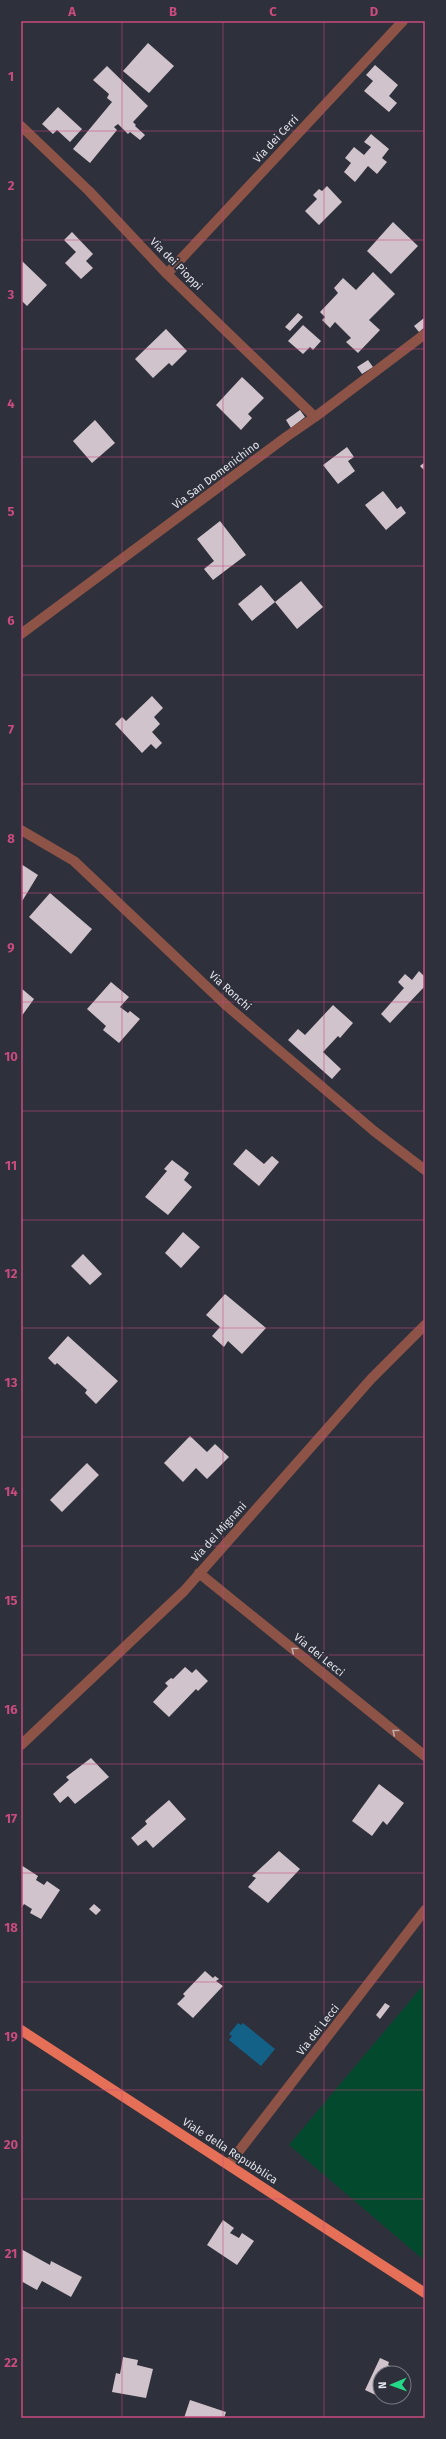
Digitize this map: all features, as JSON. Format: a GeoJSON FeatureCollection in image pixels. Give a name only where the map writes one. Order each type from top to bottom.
{"type":"FeatureCollection","features":[{"type":"Feature","properties":{"kind":"main road","name":"Viale della Repubblica"},"geometry":{"type":"LineString","coordinates":[[21,2030],[425,2293]]}},
{"type":"Feature","properties":{"kind":"street","name":"Via dei Cerri"},"geometry":{"type":"LineString","coordinates":[[167,274],[403,21]]}},
{"type":"Feature","properties":{"kind":"street","name":"Via dei Pioppi"},"geometry":{"type":"LineString","coordinates":[[21,126],[89,191],[167,274],[315,417]]}},
{"type":"Feature","properties":{"kind":"street","name":"Via San Domenichino"},"geometry":{"type":"LineString","coordinates":[[21,634],[425,334]]}},
{"type":"Feature","properties":{"kind":"street","name":"Via Ronchi"},"geometry":{"type":"LineString","coordinates":[[21,830],[74,861],[227,1006],[374,1131],[425,1170]]}},
{"type":"Feature","properties":{"kind":"street","name":"Via dei Mignani"},"geometry":{"type":"LineString","coordinates":[[21,1745],[184,1591],[366,1385],[425,1325]]}},
{"type":"Feature","properties":{"kind":"street","name":"Via dei Lecci"},"geometry":{"type":"LineString","coordinates":[[199,1573],[425,1756]]}},
{"type":"Feature","properties":{"kind":"street","name":"Via dei Lecci"},"geometry":{"type":"LineString","coordinates":[[229,2164],[425,1910]]}},
{"type":"Feature","properties":{"kind":"green space"},"geometry":{"type":"Polygon","coordinates":[[[425,1983],[425,2261],[289,2145],[425,1983]]]}},
{"type":"Feature","properties":{"kind":"water"},"geometry":{"type":"Polygon","coordinates":[[[238,2023],[241,2025],[243,2023],[275,2049],[261,2066],[229,2040],[232,2036],[229,2034],[238,2023]]]}},
{"type":"Feature","properties":{"kind":"building"},"geometry":{"type":"Polygon","coordinates":[[[148,43],[174,66],[149,93],[123,71],[148,43]]]}},
{"type":"Feature","properties":{"kind":"building"},"geometry":{"type":"Polygon","coordinates":[[[375,65],[398,85],[389,96],[397,103],[389,112],[364,91],[373,81],[366,75],[375,65]]]}},
{"type":"Feature","properties":{"kind":"building"},"geometry":{"type":"Polygon","coordinates":[[[107,66],[148,106],[133,122],[136,125],[135,126],[145,135],[140,140],[130,132],[128,134],[118,124],[114,127],[117,130],[90,163],[73,149],[112,102],[107,98],[109,94],[93,80],[107,66]]]}},
{"type":"Feature","properties":{"kind":"building"},"geometry":{"type":"Polygon","coordinates":[[[58,107],[82,129],[70,142],[57,130],[53,134],[42,124],[58,107]]]}},
{"type":"Feature","properties":{"kind":"building"},"geometry":{"type":"Polygon","coordinates":[[[371,134],[389,149],[382,158],[387,162],[377,174],[368,166],[355,182],[344,172],[351,163],[345,158],[354,147],[364,155],[371,147],[364,142],[371,134]]]}},
{"type":"Feature","properties":{"kind":"building"},"geometry":{"type":"Polygon","coordinates":[[[327,186],[342,202],[319,225],[305,211],[317,199],[313,195],[319,189],[322,191],[327,186]]]}},
{"type":"Feature","properties":{"kind":"building"},"geometry":{"type":"Polygon","coordinates":[[[393,222],[418,246],[391,274],[367,251],[393,222]]]}},
{"type":"Feature","properties":{"kind":"building"},"geometry":{"type":"Polygon","coordinates":[[[72,232],[93,254],[86,261],[93,268],[81,279],[65,263],[76,252],[64,240],[72,232]]]}},
{"type":"Feature","properties":{"kind":"building"},"geometry":{"type":"Polygon","coordinates":[[[21,260],[47,285],[27,306],[21,300],[21,260]]]}},
{"type":"Feature","properties":{"kind":"building"},"geometry":{"type":"Polygon","coordinates":[[[373,272],[395,294],[369,320],[380,330],[358,353],[346,342],[351,338],[335,322],[330,328],[322,320],[325,317],[320,312],[338,293],[334,288],[343,278],[356,290],[373,272]]]}},
{"type":"Feature","properties":{"kind":"building"},"geometry":{"type":"Polygon","coordinates":[[[298,313],[303,317],[290,331],[285,327],[298,313]]]}},
{"type":"Feature","properties":{"kind":"building"},"geometry":{"type":"Polygon","coordinates":[[[424,318],[425,327],[419,332],[414,326],[424,318]]]}},
{"type":"Feature","properties":{"kind":"building"},"geometry":{"type":"Polygon","coordinates":[[[303,325],[321,341],[313,350],[310,347],[303,354],[288,341],[303,325]]]}},
{"type":"Feature","properties":{"kind":"building"},"geometry":{"type":"Polygon","coordinates":[[[166,329],[187,351],[172,366],[169,363],[153,378],[135,359],[166,329]]]}},
{"type":"Feature","properties":{"kind":"building"},"geometry":{"type":"Polygon","coordinates":[[[368,360],[373,367],[362,374],[357,367],[368,360]]]}},
{"type":"Feature","properties":{"kind":"building"},"geometry":{"type":"Polygon","coordinates":[[[242,377],[264,398],[248,414],[252,418],[241,430],[216,405],[242,377]]]}},
{"type":"Feature","properties":{"kind":"building"},"geometry":{"type":"Polygon","coordinates":[[[300,410],[305,417],[291,428],[286,420],[300,410]]]}},
{"type":"Feature","properties":{"kind":"building"},"geometry":{"type":"Polygon","coordinates":[[[95,420],[115,443],[92,463],[73,441],[95,420]]]}},
{"type":"Feature","properties":{"kind":"building"},"geometry":{"type":"Polygon","coordinates":[[[347,447],[354,457],[348,461],[355,471],[338,484],[323,465],[347,447]]]}},
{"type":"Feature","properties":{"kind":"building"},"geometry":{"type":"Polygon","coordinates":[[[425,462],[425,471],[420,466],[425,462]]]}},
{"type":"Feature","properties":{"kind":"building"},"geometry":{"type":"Polygon","coordinates":[[[383,491],[397,509],[401,506],[406,513],[386,530],[365,505],[383,491]]]}},
{"type":"Feature","properties":{"kind":"building"},"geometry":{"type":"Polygon","coordinates":[[[220,521],[246,555],[213,580],[204,569],[214,561],[197,539],[220,521]]]}},
{"type":"Feature","properties":{"kind":"building"},"geometry":{"type":"Polygon","coordinates":[[[301,581],[323,607],[297,629],[275,602],[301,581]]]}},
{"type":"Feature","properties":{"kind":"building"},"geometry":{"type":"Polygon","coordinates":[[[261,585],[275,602],[252,621],[238,604],[261,585]]]}},
{"type":"Feature","properties":{"kind":"building"},"geometry":{"type":"Polygon","coordinates":[[[152,696],[163,708],[154,717],[160,724],[152,732],[162,743],[156,749],[151,744],[142,753],[115,724],[122,717],[126,721],[152,696]]]}},
{"type":"Feature","properties":{"kind":"building"},"geometry":{"type":"Polygon","coordinates":[[[21,864],[38,875],[21,903],[21,864]]]}},
{"type":"Feature","properties":{"kind":"building"},"geometry":{"type":"Polygon","coordinates":[[[50,893],[92,929],[71,954],[29,917],[50,893]]]}},
{"type":"Feature","properties":{"kind":"building"},"geometry":{"type":"Polygon","coordinates":[[[419,971],[425,977],[425,986],[390,1023],[381,1014],[404,988],[398,982],[405,974],[412,980],[419,971]]]}},
{"type":"Feature","properties":{"kind":"building"},"geometry":{"type":"Polygon","coordinates":[[[111,982],[129,997],[120,1007],[128,1013],[130,1011],[140,1019],[119,1043],[103,1030],[106,1026],[87,1009],[111,982]]]}},
{"type":"Feature","properties":{"kind":"building"},"geometry":{"type":"Polygon","coordinates":[[[21,988],[34,999],[21,1017],[21,988]]]}},
{"type":"Feature","properties":{"kind":"building"},"geometry":{"type":"Polygon","coordinates":[[[333,1005],[353,1023],[340,1038],[338,1036],[323,1052],[341,1069],[332,1079],[288,1040],[298,1029],[305,1035],[333,1005]]]}},
{"type":"Feature","properties":{"kind":"building"},"geometry":{"type":"Polygon","coordinates":[[[246,1149],[264,1164],[272,1156],[279,1162],[259,1186],[233,1164],[246,1149]]]}},
{"type":"Feature","properties":{"kind":"building"},"geometry":{"type":"Polygon","coordinates":[[[172,1160],[189,1173],[184,1180],[192,1187],[168,1215],[145,1197],[167,1171],[164,1169],[172,1160]]]}},
{"type":"Feature","properties":{"kind":"building"},"geometry":{"type":"Polygon","coordinates":[[[183,1232],[200,1247],[181,1268],[165,1253],[183,1232]]]}},
{"type":"Feature","properties":{"kind":"building"},"geometry":{"type":"Polygon","coordinates":[[[83,1254],[102,1274],[90,1285],[71,1266],[83,1254]]]}},
{"type":"Feature","properties":{"kind":"building"},"geometry":{"type":"Polygon","coordinates":[[[225,1294],[266,1328],[242,1354],[228,1341],[224,1347],[212,1336],[220,1327],[206,1315],[225,1294]]]}},
{"type":"Feature","properties":{"kind":"building"},"geometry":{"type":"Polygon","coordinates":[[[68,1336],[118,1381],[96,1404],[85,1393],[87,1390],[57,1363],[55,1365],[48,1358],[68,1336]]]}},
{"type":"Feature","properties":{"kind":"building"},"geometry":{"type":"Polygon","coordinates":[[[190,1436],[207,1452],[215,1444],[229,1457],[207,1479],[196,1468],[183,1482],[164,1463],[190,1436]]]}},
{"type":"Feature","properties":{"kind":"building"},"geometry":{"type":"Polygon","coordinates":[[[87,1463],[99,1475],[62,1512],[50,1500],[87,1463]]]}},
{"type":"Feature","properties":{"kind":"building"},"geometry":{"type":"Polygon","coordinates":[[[185,1667],[192,1673],[196,1669],[208,1681],[198,1691],[196,1689],[169,1717],[153,1702],[168,1686],[165,1683],[171,1678],[173,1679],[185,1667]]]}},
{"type":"Feature","properties":{"kind":"building"},"geometry":{"type":"Polygon","coordinates":[[[91,1758],[109,1777],[75,1804],[68,1796],[60,1803],[53,1794],[69,1780],[66,1777],[91,1758]]]}},
{"type":"Feature","properties":{"kind":"building"},"geometry":{"type":"Polygon","coordinates":[[[379,1784],[404,1803],[387,1825],[383,1821],[372,1836],[352,1821],[379,1784]]]}},
{"type":"Feature","properties":{"kind":"building"},"geometry":{"type":"Polygon","coordinates":[[[169,1800],[186,1819],[153,1848],[146,1840],[138,1846],[131,1838],[147,1824],[145,1821],[169,1800]]]}},
{"type":"Feature","properties":{"kind":"building"},"geometry":{"type":"Polygon","coordinates":[[[279,1851],[300,1869],[268,1903],[248,1887],[256,1878],[252,1876],[279,1851]]]}},
{"type":"Feature","properties":{"kind":"building"},"geometry":{"type":"Polygon","coordinates":[[[21,1865],[38,1876],[36,1880],[44,1885],[47,1881],[60,1890],[41,1919],[30,1913],[32,1909],[24,1904],[21,1909],[21,1865]]]}},
{"type":"Feature","properties":{"kind":"building"},"geometry":{"type":"Polygon","coordinates":[[[94,1904],[101,1910],[96,1915],[89,1909],[94,1904]]]}},
{"type":"Feature","properties":{"kind":"building"},"geometry":{"type":"Polygon","coordinates":[[[205,1971],[213,1978],[215,1976],[219,1979],[216,1981],[223,1986],[193,2018],[177,2004],[185,1996],[183,1994],[205,1971]]]}},
{"type":"Feature","properties":{"kind":"building"},"geometry":{"type":"Polygon","coordinates":[[[385,2003],[390,2006],[380,2019],[376,2015],[385,2003]]]}},
{"type":"Feature","properties":{"kind":"building"},"geometry":{"type":"Polygon","coordinates":[[[223,2220],[234,2228],[230,2233],[239,2238],[242,2233],[254,2241],[237,2265],[207,2245],[223,2220]]]}},
{"type":"Feature","properties":{"kind":"building"},"geometry":{"type":"Polygon","coordinates":[[[21,2249],[50,2265],[51,2261],[82,2277],[71,2297],[42,2281],[37,2290],[21,2281],[21,2249]]]}},
{"type":"Feature","properties":{"kind":"building"},"geometry":{"type":"Polygon","coordinates":[[[123,2357],[138,2360],[137,2365],[153,2369],[146,2398],[112,2392],[116,2373],[120,2374],[123,2357]]]}},
{"type":"Feature","properties":{"kind":"building"},"geometry":{"type":"Polygon","coordinates":[[[380,2358],[389,2362],[388,2365],[377,2365],[380,2358]]]}},
{"type":"Feature","properties":{"kind":"building"},"geometry":{"type":"Polygon","coordinates":[[[372,2375],[372,2393],[365,2390],[372,2375]]]}},
{"type":"Feature","properties":{"kind":"building"},"geometry":{"type":"Polygon","coordinates":[[[190,2400],[226,2412],[224,2418],[184,2418],[190,2400]]]}}]}
